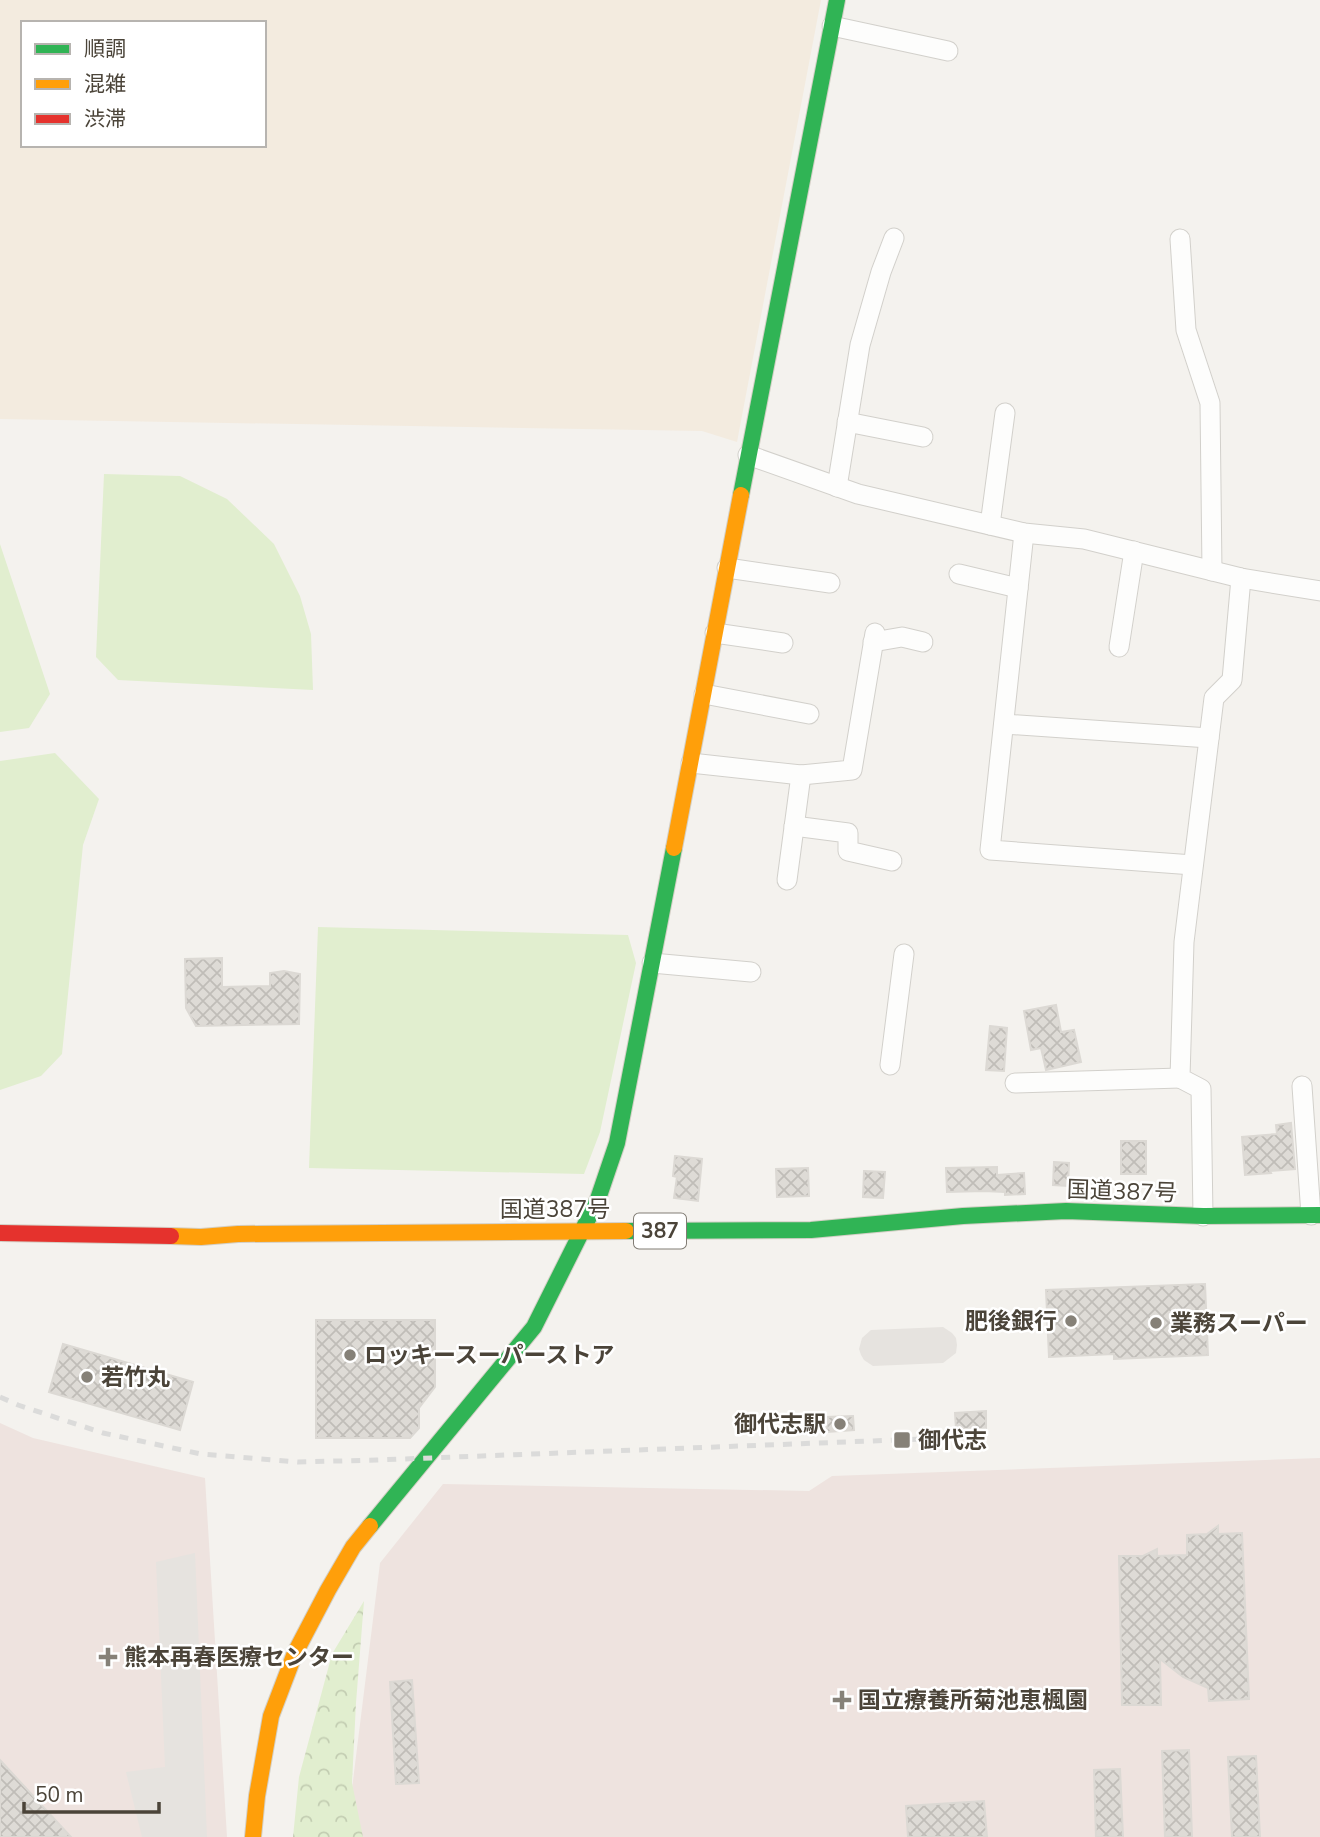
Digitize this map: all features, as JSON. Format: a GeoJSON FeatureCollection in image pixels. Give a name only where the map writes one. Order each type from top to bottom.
{"type":"FeatureCollection","features":[{"type":"Feature","properties":{"kind":"main road"},"geometry":{"type":"LineString","coordinates":[[253,1837],[271,1716],[295,1653],[328,1590],[353,1547],[534,1327],[597,1199],[617,1143],[837,0]]}},
{"type":"Feature","properties":{"kind":"main road","name":"国道387号"},"geometry":{"type":"LineString","coordinates":[[0,1233],[201,1237],[252,1234],[811,1230],[963,1216],[1066,1211],[1203,1216],[1315,1215]]}},
{"type":"Feature","properties":{"kind":"street"},"geometry":{"type":"LineString","coordinates":[[832,26],[948,51]]}},
{"type":"Feature","properties":{"kind":"street"},"geometry":{"type":"LineString","coordinates":[[837,487],[860,345],[894,237]]}},
{"type":"Feature","properties":{"kind":"street"},"geometry":{"type":"LineString","coordinates":[[1180,239],[1186,330],[1210,403],[1212,571]]}},
{"type":"Feature","properties":{"kind":"street"},"geometry":{"type":"LineString","coordinates":[[990,525],[1005,413]]}},
{"type":"Feature","properties":{"kind":"street"},"geometry":{"type":"LineString","coordinates":[[847,422],[923,437]]}},
{"type":"Feature","properties":{"kind":"street"},"geometry":{"type":"LineString","coordinates":[[748,455],[858,494],[1024,533],[1084,539],[1241,579],[1320,591]]}},
{"type":"Feature","properties":{"kind":"street"},"geometry":{"type":"LineString","coordinates":[[1024,533],[990,850],[1193,865]]}},
{"type":"Feature","properties":{"kind":"street"},"geometry":{"type":"LineString","coordinates":[[1119,647],[1133,551]]}},
{"type":"Feature","properties":{"kind":"street"},"geometry":{"type":"LineString","coordinates":[[727,568],[830,583]]}},
{"type":"Feature","properties":{"kind":"street"},"geometry":{"type":"LineString","coordinates":[[959,574],[1018,588]]}},
{"type":"Feature","properties":{"kind":"street"},"geometry":{"type":"LineString","coordinates":[[1180,1078],[1184,942],[1193,865],[1214,698],[1233,680],[1241,579]]}},
{"type":"Feature","properties":{"kind":"street"},"geometry":{"type":"LineString","coordinates":[[715,634],[783,643]]}},
{"type":"Feature","properties":{"kind":"street"},"geometry":{"type":"LineString","coordinates":[[691,763],[801,775],[852,770],[874,637],[902,637],[923,642]]}},
{"type":"Feature","properties":{"kind":"street"},"geometry":{"type":"LineString","coordinates":[[704,694],[809,714]]}},
{"type":"Feature","properties":{"kind":"street"},"geometry":{"type":"LineString","coordinates":[[1004,724],[1209,738]]}},
{"type":"Feature","properties":{"kind":"street"},"geometry":{"type":"LineString","coordinates":[[787,880],[801,775]]}},
{"type":"Feature","properties":{"kind":"street"},"geometry":{"type":"LineString","coordinates":[[794,826],[848,833],[848,851],[892,861]]}},
{"type":"Feature","properties":{"kind":"street"},"geometry":{"type":"LineString","coordinates":[[890,1065],[904,954]]}},
{"type":"Feature","properties":{"kind":"street"},"geometry":{"type":"LineString","coordinates":[[652,963],[751,972]]}},
{"type":"Feature","properties":{"kind":"street"},"geometry":{"type":"LineString","coordinates":[[1015,1083],[1180,1078],[1201,1089],[1203,1216]]}},
{"type":"Feature","properties":{"kind":"street"},"geometry":{"type":"LineString","coordinates":[[1302,1086],[1315,1215]]}},
{"type":"Feature","properties":{"kind":"shaded area"},"geometry":{"type":"Polygon","coordinates":[[[0,0],[821,0],[737,442],[702,431],[0,419],[0,0]]]}},
{"type":"Feature","properties":{"kind":"shaded area"},"geometry":{"type":"Polygon","coordinates":[[[943,1327],[956,1338],[957,1345],[956,1353],[943,1363],[873,1366],[864,1360],[859,1349],[862,1338],[871,1330],[943,1327]]]}},
{"type":"Feature","properties":{"kind":"shaded area","name":"熊本再春医療センター"},"geometry":{"type":"Polygon","coordinates":[[[0,1423],[33,1438],[205,1478],[227,1837],[0,1837],[0,1423]]]}},
{"type":"Feature","properties":{"kind":"shaded area","name":"国立療養所菊池恵楓園"},"geometry":{"type":"Polygon","coordinates":[[[1320,1458],[1320,1837],[346,1837],[380,1563],[443,1484],[809,1491],[832,1476],[1320,1458]]]}},
{"type":"Feature","properties":{"kind":"shaded area"},"geometry":{"type":"Polygon","coordinates":[[[195,1553],[207,1837],[142,1837],[126,1772],[165,1767],[156,1562],[195,1553]]]}},
{"type":"Feature","properties":{"kind":"green space"},"geometry":{"type":"Polygon","coordinates":[[[104,474],[180,476],[227,499],[274,544],[300,596],[311,634],[313,690],[118,680],[96,657],[104,474]]]}},
{"type":"Feature","properties":{"kind":"green space"},"geometry":{"type":"Polygon","coordinates":[[[0,544],[50,694],[29,728],[0,732],[0,544]]]}},
{"type":"Feature","properties":{"kind":"green space"},"geometry":{"type":"Polygon","coordinates":[[[55,753],[99,799],[83,845],[62,1054],[41,1076],[0,1090],[0,761],[55,753]]]}},
{"type":"Feature","properties":{"kind":"green space"},"geometry":{"type":"Polygon","coordinates":[[[318,927],[628,935],[636,963],[600,1132],[584,1174],[309,1168],[318,927]]]}},
{"type":"Feature","properties":{"kind":"green space"},"geometry":{"type":"Polygon","coordinates":[[[364,1601],[352,1783],[363,1837],[293,1837],[299,1777],[332,1654],[364,1601]]]}},
{"type":"Feature","properties":{"kind":"building"},"geometry":{"type":"Polygon","coordinates":[[[222,958],[222,987],[270,986],[270,973],[284,971],[300,974],[299,1024],[196,1026],[186,1008],[185,959],[222,958]]]}},
{"type":"Feature","properties":{"kind":"building"},"geometry":{"type":"Polygon","coordinates":[[[1056,1005],[1061,1032],[1074,1030],[1081,1062],[1046,1070],[1041,1048],[1031,1050],[1024,1011],[1056,1005]]]}},
{"type":"Feature","properties":{"kind":"building"},"geometry":{"type":"Polygon","coordinates":[[[990,1026],[1007,1028],[1004,1071],[986,1070],[990,1026]]]}},
{"type":"Feature","properties":{"kind":"building"},"geometry":{"type":"Polygon","coordinates":[[[1291,1123],[1295,1169],[1245,1175],[1242,1137],[1277,1134],[1276,1125],[1291,1123]]]}},
{"type":"Feature","properties":{"kind":"building"},"geometry":{"type":"Polygon","coordinates":[[[1121,1141],[1146,1141],[1146,1174],[1121,1174],[1121,1141]]]}},
{"type":"Feature","properties":{"kind":"building"},"geometry":{"type":"Polygon","coordinates":[[[675,1156],[702,1159],[698,1201],[674,1198],[677,1177],[673,1176],[675,1156]]]}},
{"type":"Feature","properties":{"kind":"building"},"geometry":{"type":"Polygon","coordinates":[[[1054,1162],[1069,1163],[1068,1186],[1053,1185],[1054,1162]]]}},
{"type":"Feature","properties":{"kind":"building"},"geometry":{"type":"Polygon","coordinates":[[[997,1167],[997,1175],[1024,1173],[1025,1194],[947,1192],[946,1168],[997,1167]]]}},
{"type":"Feature","properties":{"kind":"building"},"geometry":{"type":"Polygon","coordinates":[[[808,1168],[809,1196],[777,1197],[776,1169],[808,1168]]]}},
{"type":"Feature","properties":{"kind":"building"},"geometry":{"type":"Polygon","coordinates":[[[864,1171],[885,1172],[883,1198],[863,1197],[864,1171]]]}},
{"type":"Feature","properties":{"kind":"building"},"geometry":{"type":"Polygon","coordinates":[[[1205,1284],[1208,1355],[1114,1359],[1114,1354],[1049,1357],[1046,1290],[1205,1284]]]}},
{"type":"Feature","properties":{"kind":"building"},"geometry":{"type":"Polygon","coordinates":[[[316,1320],[435,1320],[435,1387],[419,1408],[419,1428],[410,1438],[316,1438],[316,1320]]]}},
{"type":"Feature","properties":{"kind":"building"},"geometry":{"type":"Polygon","coordinates":[[[63,1344],[193,1382],[180,1430],[49,1392],[63,1344]]]}},
{"type":"Feature","properties":{"kind":"building"},"geometry":{"type":"Polygon","coordinates":[[[986,1411],[986,1429],[956,1429],[955,1413],[986,1411]]]}},
{"type":"Feature","properties":{"kind":"building","name":"御代志駅"},"geometry":{"type":"Polygon","coordinates":[[[853,1416],[854,1430],[827,1432],[826,1417],[853,1416]]]}},
{"type":"Feature","properties":{"kind":"building"},"geometry":{"type":"Polygon","coordinates":[[[1218,1526],[1218,1534],[1242,1533],[1249,1699],[1209,1701],[1208,1688],[1183,1677],[1160,1659],[1161,1705],[1122,1705],[1119,1556],[1143,1556],[1157,1549],[1157,1556],[1187,1555],[1187,1535],[1207,1534],[1218,1526]]]}},
{"type":"Feature","properties":{"kind":"building"},"geometry":{"type":"Polygon","coordinates":[[[412,1680],[419,1783],[396,1784],[390,1682],[412,1680]]]}},
{"type":"Feature","properties":{"kind":"building"},"geometry":{"type":"Polygon","coordinates":[[[1189,1750],[1192,1837],[1165,1837],[1162,1751],[1189,1750]]]}},
{"type":"Feature","properties":{"kind":"building"},"geometry":{"type":"Polygon","coordinates":[[[1256,1756],[1260,1837],[1232,1837],[1228,1757],[1256,1756]]]}},
{"type":"Feature","properties":{"kind":"building"},"geometry":{"type":"Polygon","coordinates":[[[0,1760],[71,1837],[0,1837],[0,1760]]]}},
{"type":"Feature","properties":{"kind":"building"},"geometry":{"type":"Polygon","coordinates":[[[1120,1769],[1123,1837],[1096,1837],[1094,1770],[1120,1769]]]}},
{"type":"Feature","properties":{"kind":"building"},"geometry":{"type":"Polygon","coordinates":[[[984,1801],[987,1837],[908,1837],[906,1806],[984,1801]]]}},
{"type":"Feature","properties":{"kind":"railway"},"geometry":{"type":"LineString","coordinates":[[0,1397],[103,1433],[201,1454],[298,1462],[975,1437]]}},
{"type":"Feature","properties":{"kind":"traffic: fast"},"geometry":{"type":"LineString","coordinates":[[741,495],[837,0]]}},
{"type":"Feature","properties":{"kind":"traffic: fast"},"geometry":{"type":"LineString","coordinates":[[370,1526],[534,1327],[598,1199],[617,1143],[674,848]]}},
{"type":"Feature","properties":{"kind":"traffic: fast"},"geometry":{"type":"LineString","coordinates":[[626,1231],[811,1230],[963,1216],[1066,1211],[1203,1216],[1320,1215]]}},
{"type":"Feature","properties":{"kind":"traffic: slow"},"geometry":{"type":"LineString","coordinates":[[674,848],[741,495]]}},
{"type":"Feature","properties":{"kind":"traffic: slow"},"geometry":{"type":"LineString","coordinates":[[171,1236],[626,1231]]}},
{"type":"Feature","properties":{"kind":"traffic: slow"},"geometry":{"type":"LineString","coordinates":[[253,1837],[271,1716],[295,1653],[353,1547],[370,1526]]}},
{"type":"Feature","properties":{"kind":"traffic: jam"},"geometry":{"type":"LineString","coordinates":[[0,1233],[171,1236]]}},
{"type":"Feature","properties":{"kind":"place","name":"肥後銀行"},"geometry":{"type":"Point","coordinates":[1071,1321]}},
{"type":"Feature","properties":{"kind":"place","name":"業務スーパー"},"geometry":{"type":"Point","coordinates":[1156,1323]}},
{"type":"Feature","properties":{"kind":"place","name":"ロッキースーパーストア"},"geometry":{"type":"Point","coordinates":[350,1355]}},
{"type":"Feature","properties":{"kind":"place","name":"若竹丸"},"geometry":{"type":"Point","coordinates":[87,1377]}},
{"type":"Feature","properties":{"kind":"place","name":"御代志駅"},"geometry":{"type":"Point","coordinates":[840,1424]}},
{"type":"Feature","properties":{"kind":"place","name":"御代志"},"geometry":{"type":"Point","coordinates":[902,1440]}},
{"type":"Feature","properties":{"kind":"place","name":"熊本再春医療センター"},"geometry":{"type":"Point","coordinates":[108,1657]}},
{"type":"Feature","properties":{"kind":"place","name":"国立療養所菊池恵楓園"},"geometry":{"type":"Point","coordinates":[842,1700]}}]}
